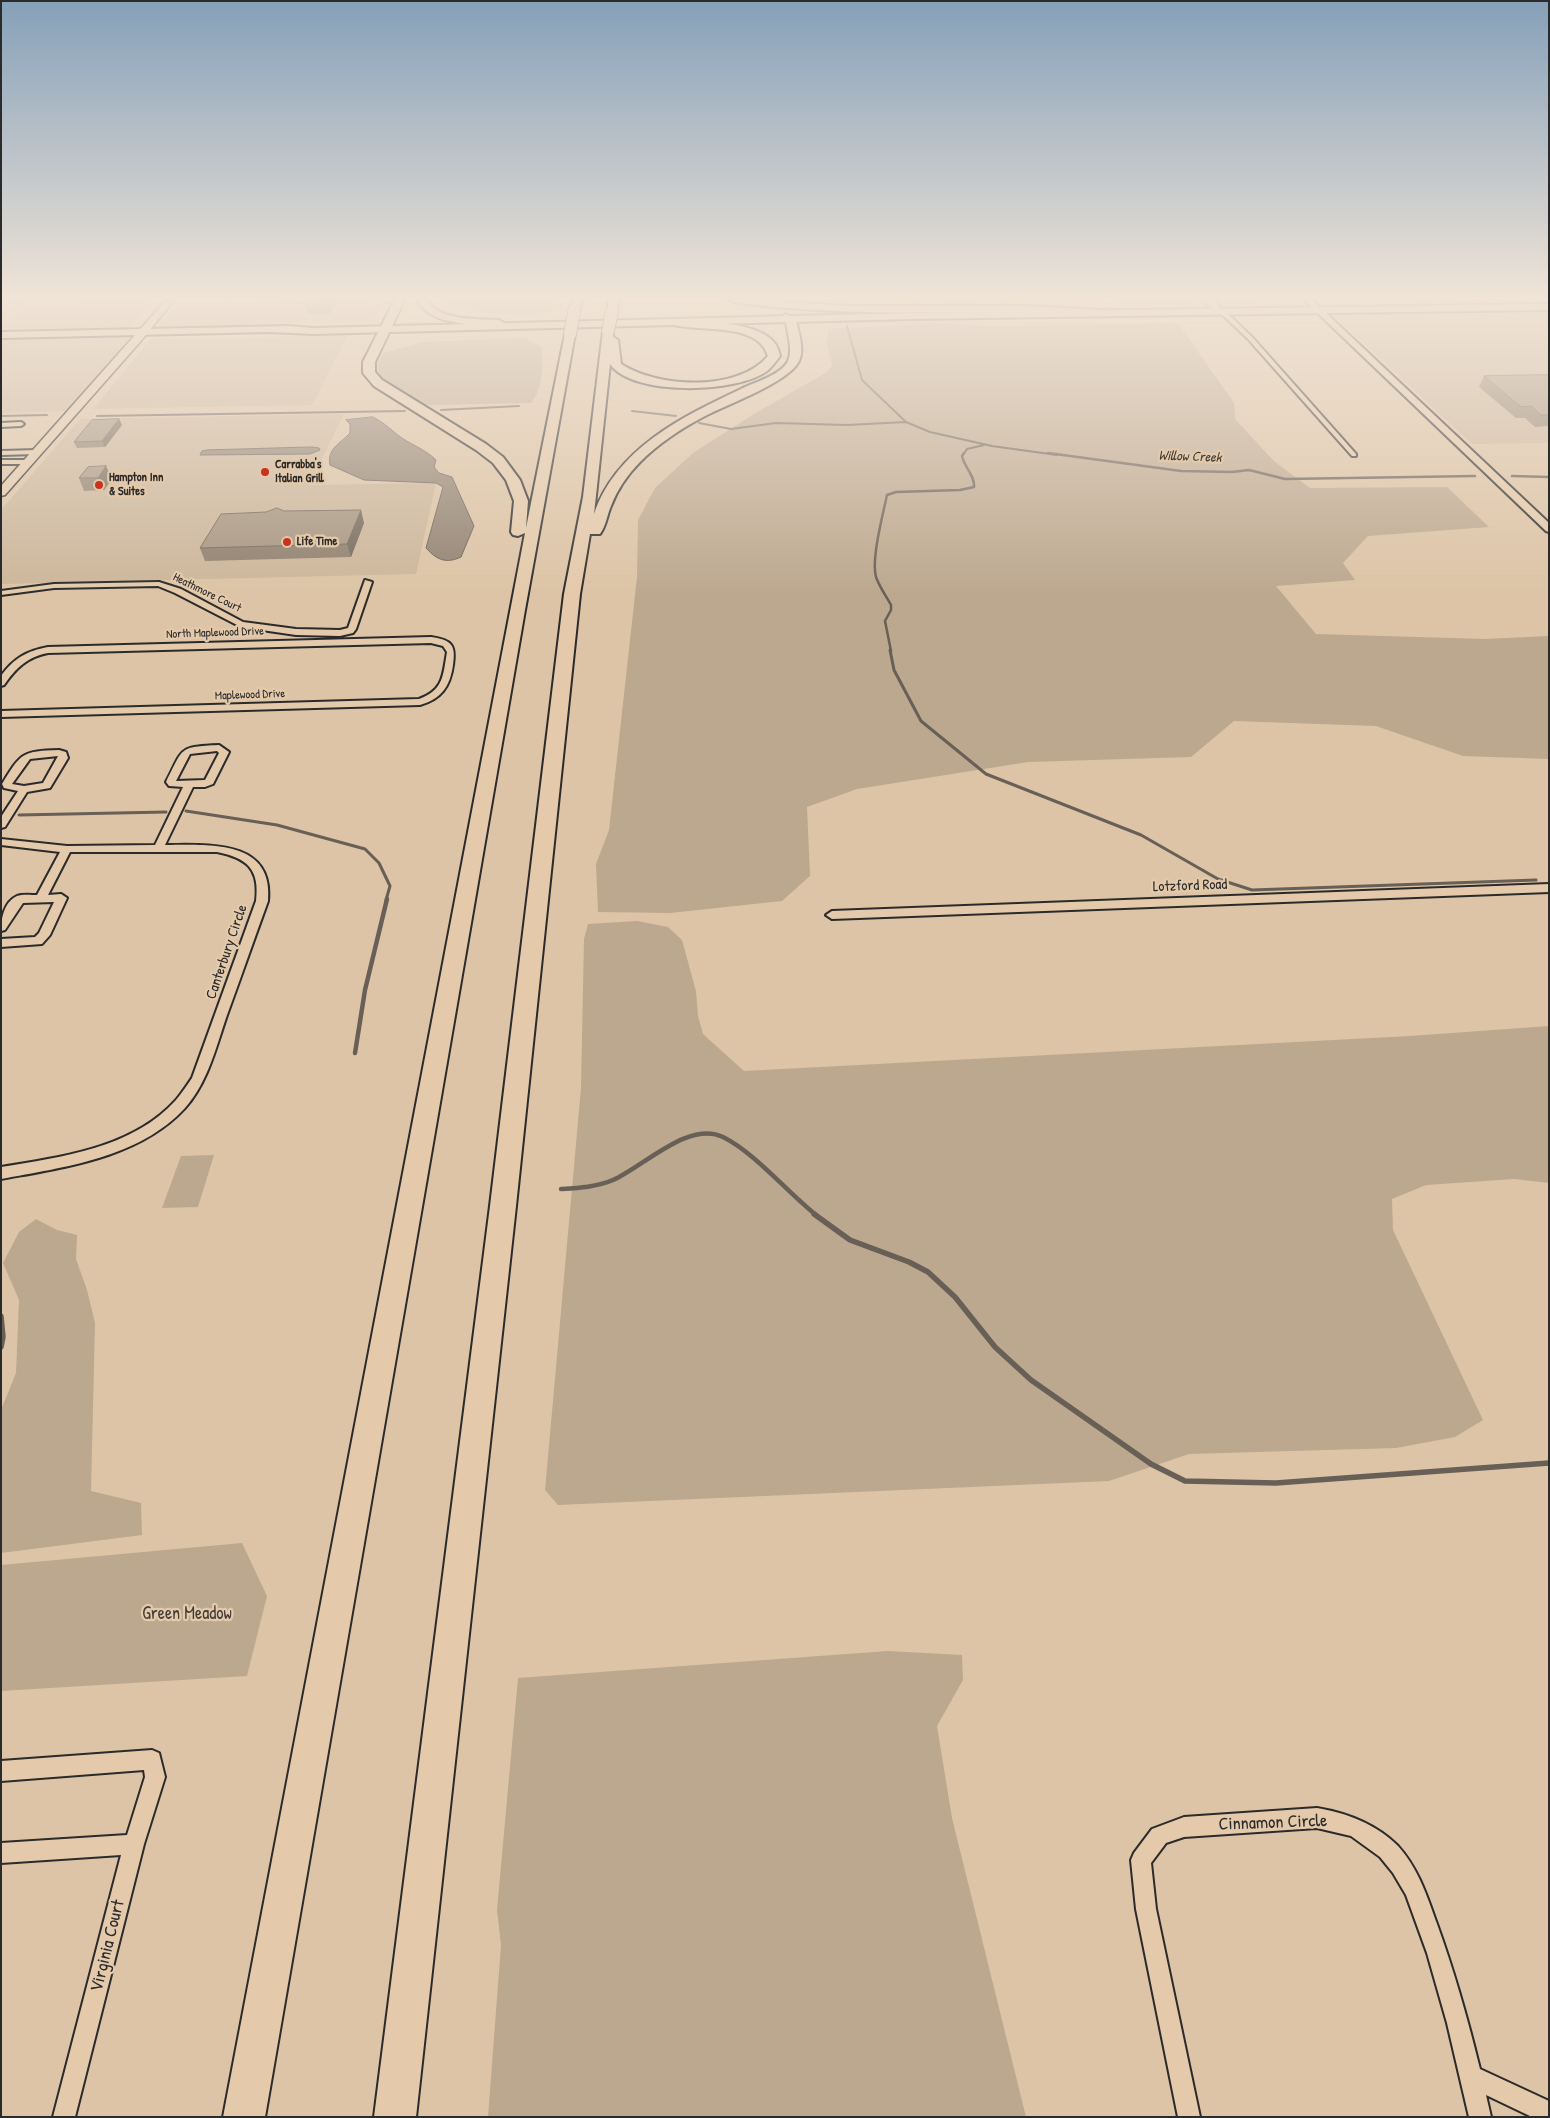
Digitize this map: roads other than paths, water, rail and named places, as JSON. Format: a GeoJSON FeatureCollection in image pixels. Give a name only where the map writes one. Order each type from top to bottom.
{"type":"FeatureCollection","features":[{"type":"Feature","properties":{"kind":"highway"},"geometry":{"type":"LineString","coordinates":[[403,398],[489,453],[506,470],[512,480],[522,501],[520,525],[508,592],[517,610]]}},
{"type":"Feature","properties":{"kind":"highway"},"geometry":{"type":"LineString","coordinates":[[244,2117],[517,610],[558,398]]}},
{"type":"Feature","properties":{"kind":"highway"},"geometry":{"type":"LineString","coordinates":[[395,2117],[503,1206],[572,594],[590,497],[601,398]]}},
{"type":"Feature","properties":{"kind":"highway"},"geometry":{"type":"LineString","coordinates":[[572,594],[586,578],[596,528],[608,497],[628,466],[655,441],[679,425],[732,398]]}},
{"type":"Feature","properties":{"kind":"main road"},"geometry":{"type":"LineString","coordinates":[[1,493],[85,398]]}},
{"type":"Feature","properties":{"kind":"street"},"geometry":{"type":"LineString","coordinates":[[1303,398],[1354,455]]}},
{"type":"Feature","properties":{"kind":"street"},"geometry":{"type":"LineString","coordinates":[[1411,398],[1549,529]]}},
{"type":"Feature","properties":{"kind":"street"},"geometry":{"type":"LineString","coordinates":[[1,425],[21,424]]}},
{"type":"Feature","properties":{"kind":"street"},"geometry":{"type":"LineString","coordinates":[[1,453],[37,452]]}},
{"type":"Feature","properties":{"kind":"street"},"geometry":{"type":"LineString","coordinates":[[1,462],[28,462]]}},
{"type":"Feature","properties":{"kind":"street","name":"Heathmore Court"},"geometry":{"type":"LineString","coordinates":[[1,593],[54,586],[159,584],[178,591],[241,624],[289,632],[340,633],[352,629],[368,582]]}},
{"type":"Feature","properties":{"kind":"street","name":"North Maplewood Drive"},"geometry":{"type":"LineString","coordinates":[[1,683],[18,661],[29,655],[48,650],[431,640],[442,642]]}},
{"type":"Feature","properties":{"kind":"street","name":"Maplewood Drive"},"geometry":{"type":"LineString","coordinates":[[1,714],[420,702],[436,696],[443,689],[451,652],[450,648],[442,642]]}},
{"type":"Feature","properties":{"kind":"street"},"geometry":{"type":"LineString","coordinates":[[194,749],[223,750],[223,755],[213,778],[205,784],[189,784],[173,784],[171,782],[186,752],[194,749]]}},
{"type":"Feature","properties":{"kind":"street"},"geometry":{"type":"LineString","coordinates":[[32,754],[63,754],[63,758],[48,783],[42,788],[24,789],[10,788],[7,784],[25,757],[32,754]]}},
{"type":"Feature","properties":{"kind":"street"},"geometry":{"type":"LineString","coordinates":[[158,849],[189,784]]}},
{"type":"Feature","properties":{"kind":"street"},"geometry":{"type":"LineString","coordinates":[[1,825],[24,789]]}},
{"type":"Feature","properties":{"kind":"street","name":"Canterbury Circle"},"geometry":{"type":"LineString","coordinates":[[1,842],[67,849],[205,848],[223,850],[250,861],[258,869],[263,878],[264,892],[198,1080],[191,1092],[169,1116],[138,1137],[107,1150],[88,1156],[1,1173]]}},
{"type":"Feature","properties":{"kind":"street"},"geometry":{"type":"LineString","coordinates":[[41,897],[67,849]]}},
{"type":"Feature","properties":{"kind":"street","name":"Lotzford Road"},"geometry":{"type":"LineString","coordinates":[[832,915],[1549,888]]}},
{"type":"Feature","properties":{"kind":"street"},"geometry":{"type":"LineString","coordinates":[[1,927],[17,901],[25,898],[41,897],[59,897],[62,900],[41,938],[34,942],[1,943]]}},
{"type":"Feature","properties":{"kind":"street","name":"Virginia Court"},"geometry":{"type":"LineString","coordinates":[[1,1771],[152,1760],[155,1777],[134,1844],[64,2117]]}},
{"type":"Feature","properties":{"kind":"street","name":"Cinnamon Circle"},"geometry":{"type":"LineString","coordinates":[[1189,2117],[1146,1909],[1141,1860],[1159,1836],[1184,1827],[1317,1818],[1338,1821],[1362,1830],[1380,1843],[1406,1874],[1416,1893],[1436,1948],[1455,2010],[1472,2076],[1480,2117]]}},
{"type":"Feature","properties":{"kind":"street"},"geometry":{"type":"LineString","coordinates":[[1,1853],[134,1844]]}},
{"type":"Feature","properties":{"kind":"street"},"geometry":{"type":"LineString","coordinates":[[1472,2076],[1549,2113]]}},
{"type":"Feature","properties":{"kind":"waterway","name":"Willow Creek"},"geometry":{"type":"LineString","coordinates":[[881,398],[906,422]]}},
{"type":"Feature","properties":{"kind":"waterway"},"geometry":{"type":"LineString","coordinates":[[441,410],[519,406]]}},
{"type":"Feature","properties":{"kind":"waterway"},"geometry":{"type":"LineString","coordinates":[[97,416],[405,411]]}},
{"type":"Feature","properties":{"kind":"waterway"},"geometry":{"type":"LineString","coordinates":[[632,411],[676,416]]}},
{"type":"Feature","properties":{"kind":"waterway"},"geometry":{"type":"LineString","coordinates":[[1,416],[47,415]]}},
{"type":"Feature","properties":{"kind":"waterway"},"geometry":{"type":"LineString","coordinates":[[699,423],[731,429],[776,423],[847,425],[906,422]]}},
{"type":"Feature","properties":{"kind":"waterway","name":"Willow Creek"},"geometry":{"type":"LineString","coordinates":[[906,422],[930,432],[992,446],[1057,455]]}},
{"type":"Feature","properties":{"kind":"waterway"},"geometry":{"type":"LineString","coordinates":[[963,455],[967,449],[984,445]]}},
{"type":"Feature","properties":{"kind":"waterway"},"geometry":{"type":"LineString","coordinates":[[891,651],[885,621],[891,610],[891,605],[877,580],[875,569],[878,536],[887,495],[896,492],[960,490],[974,487],[973,479],[963,460],[962,456],[964,453]]}},
{"type":"Feature","properties":{"kind":"waterway","name":"Willow Creek"},"geometry":{"type":"LineString","coordinates":[[1048,453],[1181,471],[1232,472],[1249,470],[1285,479],[1475,476]]}},
{"type":"Feature","properties":{"kind":"waterway","name":"Willow Creek"},"geometry":{"type":"LineString","coordinates":[[1512,476],[1549,477]]}},
{"type":"Feature","properties":{"kind":"waterway"},"geometry":{"type":"LineString","coordinates":[[890,650],[894,670],[921,721],[986,774],[1141,835],[1218,879],[1252,890],[1536,880]]}},
{"type":"Feature","properties":{"kind":"waterway"},"geometry":{"type":"LineString","coordinates":[[186,811],[277,825],[365,849],[379,863],[390,886],[386,900]]}},
{"type":"Feature","properties":{"kind":"waterway"},"geometry":{"type":"LineString","coordinates":[[19,815],[166,812]]}},
{"type":"Feature","properties":{"kind":"waterway"},"geometry":{"type":"LineString","coordinates":[[355,1053],[365,990],[387,899]]}},
{"type":"Feature","properties":{"kind":"waterway"},"geometry":{"type":"LineString","coordinates":[[561,1189],[587,1187],[613,1180],[666,1147],[696,1135],[710,1133],[723,1137],[747,1153],[816,1215]]}},
{"type":"Feature","properties":{"kind":"waterway"},"geometry":{"type":"LineString","coordinates":[[814,1214],[850,1240],[909,1262],[928,1272],[955,1297],[995,1347],[1031,1380],[1151,1464],[1185,1481],[1276,1483],[1549,1463]]}},
{"type":"Feature","properties":{"kind":"waterway"},"geometry":{"type":"LineString","coordinates":[[1,1316],[3,1337],[1,1347]]}},
{"type":"Feature","properties":{"kind":"place","name":"Carrabba's Italian Grill"},"geometry":{"type":"Point","coordinates":[265,472]}},
{"type":"Feature","properties":{"kind":"place","name":"Hampton Inn & Suites"},"geometry":{"type":"Point","coordinates":[99,485]}},
{"type":"Feature","properties":{"kind":"place","name":"Life Time"},"geometry":{"type":"Point","coordinates":[287,542]}},
{"type":"Feature","properties":{"kind":"park label","name":"Green Meadow"},"geometry":{"type":"Point","coordinates":[187,1614]}}]}
